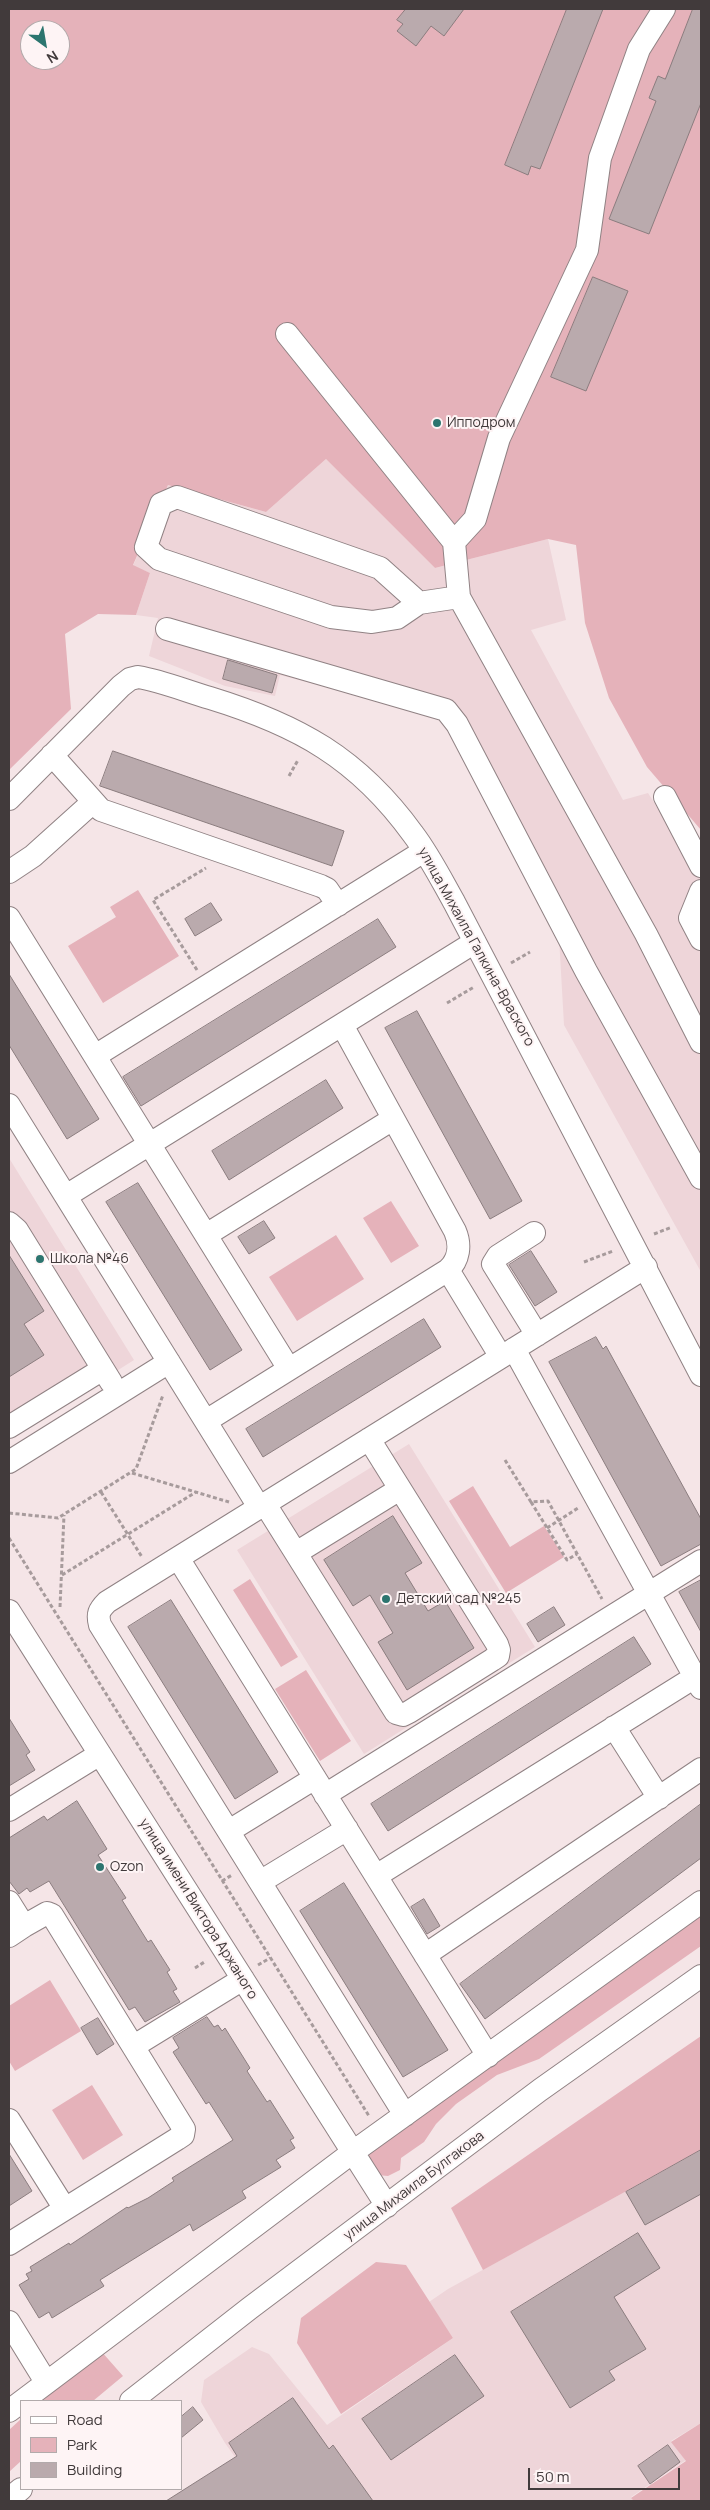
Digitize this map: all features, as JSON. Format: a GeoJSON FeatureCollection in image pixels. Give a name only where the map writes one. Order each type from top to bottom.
{"type":"FeatureCollection","features":[{"type":"Feature","properties":{"kind":"street"},"geometry":{"type":"LineString","coordinates":[[454,542],[476,518],[499,438],[587,250],[600,158],[639,49],[664,9]]}},
{"type":"Feature","properties":{"kind":"street"},"geometry":{"type":"LineString","coordinates":[[287,334],[454,542],[459,598],[646,934],[701,1042]]}},
{"type":"Feature","properties":{"kind":"street"},"geometry":{"type":"LineString","coordinates":[[419,603],[380,568],[177,498],[161,504],[146,547],[159,559],[331,617],[372,622],[397,618],[419,603],[459,598]]}},
{"type":"Feature","properties":{"kind":"street"},"geometry":{"type":"LineString","coordinates":[[166,629],[446,710],[457,724],[586,971],[701,1178]]}},
{"type":"Feature","properties":{"kind":"street","name":"улица Михаила Галкина-Враского"},"geometry":{"type":"LineString","coordinates":[[9,799],[120,686],[130,679],[146,678],[250,710],[290,727],[326,747],[360,774],[388,801],[424,851],[475,942],[646,1267],[701,1376]]}},
{"type":"Feature","properties":{"kind":"street"},"geometry":{"type":"LineString","coordinates":[[52,755],[101,810],[321,886],[327,889],[338,905]]}},
{"type":"Feature","properties":{"kind":"street"},"geometry":{"type":"LineString","coordinates":[[665,797],[701,866]]}},
{"type":"Feature","properties":{"kind":"street"},"geometry":{"type":"LineString","coordinates":[[9,872],[34,856],[93,802]]}},
{"type":"Feature","properties":{"kind":"street"},"geometry":{"type":"LineString","coordinates":[[95,1056],[424,851]]}},
{"type":"Feature","properties":{"kind":"street"},"geometry":{"type":"LineString","coordinates":[[701,891],[690,918],[701,939]]}},
{"type":"Feature","properties":{"kind":"street"},"geometry":{"type":"LineString","coordinates":[[9,918],[289,1369]]}},
{"type":"Feature","properties":{"kind":"street"},"geometry":{"type":"LineString","coordinates":[[66,1196],[475,942]]}},
{"type":"Feature","properties":{"kind":"street"},"geometry":{"type":"LineString","coordinates":[[206,1421],[448,1270],[456,1258],[459,1240],[342,1024]]}},
{"type":"Feature","properties":{"kind":"street"},"geometry":{"type":"LineString","coordinates":[[9,1105],[206,1421],[262,1506],[296,1553],[392,1708],[396,1713],[403,1715],[498,1656],[500,1650],[369,1439]]}},
{"type":"Feature","properties":{"kind":"street"},"geometry":{"type":"LineString","coordinates":[[206,1235],[394,1119]]}},
{"type":"Feature","properties":{"kind":"street"},"geometry":{"type":"LineString","coordinates":[[9,1223],[16,1230],[118,1393]]}},
{"type":"Feature","properties":{"kind":"street"},"geometry":{"type":"LineString","coordinates":[[534,1233],[498,1256],[493,1264],[536,1335]]}},
{"type":"Feature","properties":{"kind":"street"},"geometry":{"type":"LineString","coordinates":[[405,2115],[100,1625],[97,1616],[106,1602],[646,1267]]}},
{"type":"Feature","properties":{"kind":"street"},"geometry":{"type":"LineString","coordinates":[[376,1876],[614,1727],[698,1683],[596,1497],[508,1353],[448,1270]]}},
{"type":"Feature","properties":{"kind":"street"},"geometry":{"type":"LineString","coordinates":[[9,1462],[169,1362]]}},
{"type":"Feature","properties":{"kind":"street"},"geometry":{"type":"LineString","coordinates":[[9,1427],[103,1369]]}},
{"type":"Feature","properties":{"kind":"street"},"geometry":{"type":"LineString","coordinates":[[296,1553],[400,1489]]}},
{"type":"Feature","properties":{"kind":"street"},"geometry":{"type":"LineString","coordinates":[[178,1558],[488,2056]]}},
{"type":"Feature","properties":{"kind":"street"},"geometry":{"type":"LineString","coordinates":[[229,1831],[320,1786],[612,1617],[701,1561]]}},
{"type":"Feature","properties":{"kind":"street","name":"улица имени Виктора Аржаного"},"geometry":{"type":"LineString","coordinates":[[9,1611],[387,2206]]}},
{"type":"Feature","properties":{"kind":"street"},"geometry":{"type":"LineString","coordinates":[[614,1727],[659,1798]]}},
{"type":"Feature","properties":{"kind":"street"},"geometry":{"type":"LineString","coordinates":[[9,1810],[100,1754]]}},
{"type":"Feature","properties":{"kind":"street"},"geometry":{"type":"LineString","coordinates":[[425,1956],[701,1769]]}},
{"type":"Feature","properties":{"kind":"street"},"geometry":{"type":"LineString","coordinates":[[260,1882],[347,1829]]}},
{"type":"Feature","properties":{"kind":"street"},"geometry":{"type":"LineString","coordinates":[[9,1902],[16,1931],[47,1913],[52,1915],[182,2124],[183,2135],[9,2244]]}},
{"type":"Feature","properties":{"kind":"street"},"geometry":{"type":"LineString","coordinates":[[23,2400],[353,2152],[701,1902]]}},
{"type":"Feature","properties":{"kind":"street","name":"улица Михаила Булгакова"},"geometry":{"type":"LineString","coordinates":[[132,2400],[250,2308],[540,2090],[701,1976]]}},
{"type":"Feature","properties":{"kind":"street"},"geometry":{"type":"LineString","coordinates":[[134,2046],[243,1979]]}},
{"type":"Feature","properties":{"kind":"street"},"geometry":{"type":"LineString","coordinates":[[9,2120],[64,2209]]}},
{"type":"Feature","properties":{"kind":"street"},"geometry":{"type":"LineString","coordinates":[[9,2322],[46,2382]]}},
{"type":"Feature","properties":{"kind":"street"},"geometry":{"type":"LineString","coordinates":[[9,2411],[20,2402]]}},
{"type":"Feature","properties":{"kind":"street"},"geometry":{"type":"LineString","coordinates":[[9,2499],[20,2489]]}},
{"type":"Feature","properties":{"kind":"path"},"geometry":{"type":"LineString","coordinates":[[289,776],[298,760]]}},
{"type":"Feature","properties":{"kind":"path"},"geometry":{"type":"LineString","coordinates":[[207,986],[154,900],[228,854]]}},
{"type":"Feature","properties":{"kind":"path"},"geometry":{"type":"LineString","coordinates":[[511,963],[530,952]]}},
{"type":"Feature","properties":{"kind":"path"},"geometry":{"type":"LineString","coordinates":[[447,1004],[474,987]]}},
{"type":"Feature","properties":{"kind":"path"},"geometry":{"type":"LineString","coordinates":[[654,1234],[672,1227]]}},
{"type":"Feature","properties":{"kind":"path"},"geometry":{"type":"LineString","coordinates":[[584,1262],[613,1251]]}},
{"type":"Feature","properties":{"kind":"path"},"geometry":{"type":"LineString","coordinates":[[9,1512],[58,1518],[136,1470],[164,1395]]}},
{"type":"Feature","properties":{"kind":"path"},"geometry":{"type":"LineString","coordinates":[[505,1460],[567,1560],[577,1554]]}},
{"type":"Feature","properties":{"kind":"path"},"geometry":{"type":"LineString","coordinates":[[132,1472],[230,1502]]}},
{"type":"Feature","properties":{"kind":"path"},"geometry":{"type":"LineString","coordinates":[[101,1492],[146,1564]]}},
{"type":"Feature","properties":{"kind":"path"},"geometry":{"type":"LineString","coordinates":[[62,1575],[196,1492]]}},
{"type":"Feature","properties":{"kind":"path"},"geometry":{"type":"LineString","coordinates":[[547,1528],[596,1497]]}},
{"type":"Feature","properties":{"kind":"path"},"geometry":{"type":"LineString","coordinates":[[531,1502],[548,1501],[612,1617]]}},
{"type":"Feature","properties":{"kind":"path"},"geometry":{"type":"LineString","coordinates":[[60,1607],[64,1515]]}},
{"type":"Feature","properties":{"kind":"path"},"geometry":{"type":"LineString","coordinates":[[9,1538],[369,2117]]}},
{"type":"Feature","properties":{"kind":"path"},"geometry":{"type":"LineString","coordinates":[[195,1968],[213,1957]]}},
{"type":"Feature","properties":{"kind":"shaded area"},"geometry":{"type":"Polygon","coordinates":[[[326,459],[435,568],[548,539],[566,620],[531,630],[623,800],[648,793],[701,876],[701,1272],[564,1025],[559,937],[443,718],[280,675],[275,696],[225,686],[149,656],[158,618],[136,615],[150,573],[133,566],[168,485],[266,512],[326,459]]]}},
{"type":"Feature","properties":{"kind":"shaded area","name":"Школа №46"},"geometry":{"type":"Polygon","coordinates":[[[9,1158],[134,1360],[9,1439],[9,1158]]]}},
{"type":"Feature","properties":{"kind":"shaded area","name":"Детский сад №245"},"geometry":{"type":"Polygon","coordinates":[[[409,1444],[535,1647],[364,1754],[237,1550],[409,1444]]]}},
{"type":"Feature","properties":{"kind":"shaded area"},"geometry":{"type":"Polygon","coordinates":[[[701,2150],[701,2423],[671,2441],[686,2460],[631,2497],[634,2501],[225,2501],[252,2481],[225,2443],[201,2402],[204,2380],[252,2347],[269,2354],[327,2425],[453,2338],[429,2302],[448,2289],[701,2150]]]}},
{"type":"Feature","properties":{"kind":"green space","name":"Ипподром"},"geometry":{"type":"Polygon","coordinates":[[[9,9],[701,9],[701,830],[647,767],[609,698],[585,623],[576,545],[548,539],[435,568],[326,459],[266,512],[168,485],[133,565],[150,573],[136,615],[98,614],[65,634],[71,709],[9,770],[9,9]]]}},
{"type":"Feature","properties":{"kind":"green space"},"geometry":{"type":"Polygon","coordinates":[[[138,890],[179,956],[103,1003],[68,946],[116,917],[110,907],[138,890]]]}},
{"type":"Feature","properties":{"kind":"green space"},"geometry":{"type":"Polygon","coordinates":[[[391,1201],[419,1246],[391,1263],[363,1218],[391,1201]]]}},
{"type":"Feature","properties":{"kind":"green space"},"geometry":{"type":"Polygon","coordinates":[[[336,1235],[364,1279],[297,1321],[269,1277],[336,1235]]]}},
{"type":"Feature","properties":{"kind":"green space"},"geometry":{"type":"Polygon","coordinates":[[[473,1486],[510,1547],[544,1526],[564,1557],[506,1593],[449,1501],[473,1486]]]}},
{"type":"Feature","properties":{"kind":"green space"},"geometry":{"type":"Polygon","coordinates":[[[250,1579],[298,1657],[281,1667],[233,1590],[250,1579]]]}},
{"type":"Feature","properties":{"kind":"green space"},"geometry":{"type":"Polygon","coordinates":[[[306,1670],[351,1741],[320,1761],[275,1689],[306,1670]]]}},
{"type":"Feature","properties":{"kind":"green space"},"geometry":{"type":"Polygon","coordinates":[[[701,1912],[701,1946],[539,2059],[497,2075],[456,2104],[436,2124],[424,2142],[401,2158],[400,2170],[388,2176],[377,2175],[367,2163],[368,2154],[701,1912]]]}},
{"type":"Feature","properties":{"kind":"green space"},"geometry":{"type":"Polygon","coordinates":[[[50,1980],[81,2031],[15,2071],[9,2061],[9,2006],[50,1980]]]}},
{"type":"Feature","properties":{"kind":"green space"},"geometry":{"type":"Polygon","coordinates":[[[701,2036],[701,2150],[483,2270],[451,2208],[701,2036]]]}},
{"type":"Feature","properties":{"kind":"green space"},"geometry":{"type":"Polygon","coordinates":[[[92,2085],[123,2135],[83,2160],[52,2110],[92,2085]]]}},
{"type":"Feature","properties":{"kind":"green space"},"geometry":{"type":"Polygon","coordinates":[[[376,2262],[406,2265],[453,2338],[341,2414],[297,2343],[301,2318],[376,2262]]]}},
{"type":"Feature","properties":{"kind":"green space"},"geometry":{"type":"Polygon","coordinates":[[[101,2351],[123,2376],[94,2400],[43,2400],[101,2351]]]}},
{"type":"Feature","properties":{"kind":"green space"},"geometry":{"type":"Polygon","coordinates":[[[20,2420],[20,2462],[9,2472],[9,2430],[20,2420]]]}},
{"type":"Feature","properties":{"kind":"green space"},"geometry":{"type":"Polygon","coordinates":[[[701,2423],[701,2501],[634,2501],[631,2498],[686,2461],[671,2442],[701,2423]]]}},
{"type":"Feature","properties":{"kind":"building"},"geometry":{"type":"Polygon","coordinates":[[[406,9],[464,9],[444,36],[431,26],[416,46],[397,31],[403,24],[397,20],[406,9]]]}},
{"type":"Feature","properties":{"kind":"building"},"geometry":{"type":"Polygon","coordinates":[[[567,9],[603,9],[540,169],[531,166],[528,175],[505,165],[567,9]]]}},
{"type":"Feature","properties":{"kind":"building"},"geometry":{"type":"Polygon","coordinates":[[[693,9],[701,9],[701,103],[649,234],[609,219],[656,101],[649,98],[658,76],[665,79],[693,9]]]}},
{"type":"Feature","properties":{"kind":"building"},"geometry":{"type":"Polygon","coordinates":[[[593,277],[628,291],[586,391],[551,377],[593,277]]]}},
{"type":"Feature","properties":{"kind":"building"},"geometry":{"type":"Polygon","coordinates":[[[228,660],[277,675],[272,693],[223,679],[228,660]]]}},
{"type":"Feature","properties":{"kind":"building"},"geometry":{"type":"Polygon","coordinates":[[[113,751],[344,831],[332,866],[100,786],[113,751]]]}},
{"type":"Feature","properties":{"kind":"building"},"geometry":{"type":"Polygon","coordinates":[[[211,903],[222,920],[195,936],[185,919],[211,903]]]}},
{"type":"Feature","properties":{"kind":"building"},"geometry":{"type":"Polygon","coordinates":[[[378,919],[396,947],[141,1106],[123,1077],[378,919]]]}},
{"type":"Feature","properties":{"kind":"building"},"geometry":{"type":"Polygon","coordinates":[[[9,974],[99,1119],[67,1139],[9,1045],[9,974]]]}},
{"type":"Feature","properties":{"kind":"building"},"geometry":{"type":"Polygon","coordinates":[[[417,1011],[522,1201],[490,1219],[385,1028],[417,1011]]]}},
{"type":"Feature","properties":{"kind":"building"},"geometry":{"type":"Polygon","coordinates":[[[326,1080],[343,1108],[229,1180],[212,1151],[326,1080]]]}},
{"type":"Feature","properties":{"kind":"building"},"geometry":{"type":"Polygon","coordinates":[[[138,1183],[242,1350],[210,1370],[106,1202],[138,1183]]]}},
{"type":"Feature","properties":{"kind":"building"},"geometry":{"type":"Polygon","coordinates":[[[264,1221],[275,1238],[249,1254],[238,1237],[264,1221]]]}},
{"type":"Feature","properties":{"kind":"building"},"geometry":{"type":"Polygon","coordinates":[[[531,1251],[557,1292],[535,1306],[509,1265],[531,1251]]]}},
{"type":"Feature","properties":{"kind":"building"},"geometry":{"type":"Polygon","coordinates":[[[9,1255],[44,1311],[24,1324],[44,1355],[9,1377],[9,1255]]]}},
{"type":"Feature","properties":{"kind":"building"},"geometry":{"type":"Polygon","coordinates":[[[424,1319],[441,1347],[263,1457],[246,1429],[424,1319]]]}},
{"type":"Feature","properties":{"kind":"building"},"geometry":{"type":"Polygon","coordinates":[[[596,1337],[603,1349],[606,1346],[701,1519],[701,1544],[661,1566],[549,1362],[596,1337]]]}},
{"type":"Feature","properties":{"kind":"building"},"geometry":{"type":"Polygon","coordinates":[[[393,1516],[422,1563],[405,1573],[428,1611],[445,1601],[474,1648],[407,1690],[378,1642],[393,1633],[370,1595],[353,1606],[324,1560],[393,1516]]]}},
{"type":"Feature","properties":{"kind":"building"},"geometry":{"type":"Polygon","coordinates":[[[701,1580],[701,1632],[679,1592],[701,1580]]]}},
{"type":"Feature","properties":{"kind":"building"},"geometry":{"type":"Polygon","coordinates":[[[171,1600],[278,1772],[235,1799],[128,1627],[171,1600]]]}},
{"type":"Feature","properties":{"kind":"building"},"geometry":{"type":"Polygon","coordinates":[[[554,1607],[565,1625],[538,1642],[527,1624],[554,1607]]]}},
{"type":"Feature","properties":{"kind":"building"},"geometry":{"type":"Polygon","coordinates":[[[634,1637],[651,1664],[388,1831],[371,1804],[634,1637]]]}},
{"type":"Feature","properties":{"kind":"building"},"geometry":{"type":"Polygon","coordinates":[[[9,1718],[30,1752],[26,1755],[35,1770],[9,1786],[9,1718]]]}},
{"type":"Feature","properties":{"kind":"building"},"geometry":{"type":"Polygon","coordinates":[[[77,1801],[107,1849],[98,1855],[126,1898],[122,1900],[148,1942],[151,1940],[170,1970],[167,1972],[177,1989],[173,1991],[180,2002],[145,2022],[135,2007],[129,2010],[49,1881],[30,1892],[27,1888],[19,1894],[9,1881],[9,1838],[44,1816],[47,1820],[77,1801]]]}},
{"type":"Feature","properties":{"kind":"building"},"geometry":{"type":"Polygon","coordinates":[[[701,1804],[701,1858],[485,2019],[460,1984],[701,1804]]]}},
{"type":"Feature","properties":{"kind":"building"},"geometry":{"type":"Polygon","coordinates":[[[344,1883],[448,2050],[403,2077],[300,1911],[344,1883]]]}},
{"type":"Feature","properties":{"kind":"building"},"geometry":{"type":"Polygon","coordinates":[[[424,1899],[440,1926],[427,1934],[411,1907],[424,1899]]]}},
{"type":"Feature","properties":{"kind":"building"},"geometry":{"type":"Polygon","coordinates":[[[207,2017],[214,2027],[218,2025],[222,2031],[225,2028],[250,2068],[247,2071],[267,2102],[270,2100],[294,2138],[290,2140],[295,2148],[276,2160],[281,2167],[242,2191],[246,2198],[193,2231],[190,2224],[100,2280],[104,2286],[52,2318],[49,2312],[39,2318],[19,2285],[29,2279],[26,2274],[32,2271],[30,2267],[69,2243],[70,2245],[127,2207],[148,2198],[174,2181],[172,2178],[233,2140],[209,2102],[206,2104],[173,2052],[179,2048],[173,2038],[207,2017]]]}},
{"type":"Feature","properties":{"kind":"building"},"geometry":{"type":"Polygon","coordinates":[[[98,2018],[114,2044],[97,2055],[81,2028],[98,2018]]]}},
{"type":"Feature","properties":{"kind":"building"},"geometry":{"type":"Polygon","coordinates":[[[701,2150],[701,2194],[645,2225],[626,2192],[701,2150]]]}},
{"type":"Feature","properties":{"kind":"building"},"geometry":{"type":"Polygon","coordinates":[[[9,2154],[32,2191],[9,2206],[9,2154]]]}},
{"type":"Feature","properties":{"kind":"building"},"geometry":{"type":"Polygon","coordinates":[[[638,2233],[660,2268],[614,2297],[646,2349],[609,2371],[615,2380],[570,2408],[511,2312],[638,2233]]]}},
{"type":"Feature","properties":{"kind":"building"},"geometry":{"type":"Polygon","coordinates":[[[455,2355],[484,2396],[391,2460],[362,2419],[455,2355]]]}},
{"type":"Feature","properties":{"kind":"building"},"geometry":{"type":"Polygon","coordinates":[[[293,2398],[329,2449],[333,2445],[373,2501],[166,2501],[237,2456],[229,2443],[293,2398]]]}},
{"type":"Feature","properties":{"kind":"building"},"geometry":{"type":"Polygon","coordinates":[[[193,2407],[203,2420],[182,2437],[182,2416],[193,2407]]]}},
{"type":"Feature","properties":{"kind":"building"},"geometry":{"type":"Polygon","coordinates":[[[668,2445],[680,2462],[650,2484],[638,2466],[668,2445]]]}},
{"type":"Feature","properties":{"kind":"place","name":"Ипподром"},"geometry":{"type":"Point","coordinates":[437,423]}},
{"type":"Feature","properties":{"kind":"place","name":"Школа №46"},"geometry":{"type":"Point","coordinates":[40,1259]}},
{"type":"Feature","properties":{"kind":"place","name":"Детский сад №245"},"geometry":{"type":"Point","coordinates":[386,1599]}},
{"type":"Feature","properties":{"kind":"place","name":"Ozon"},"geometry":{"type":"Point","coordinates":[100,1867]}}]}
